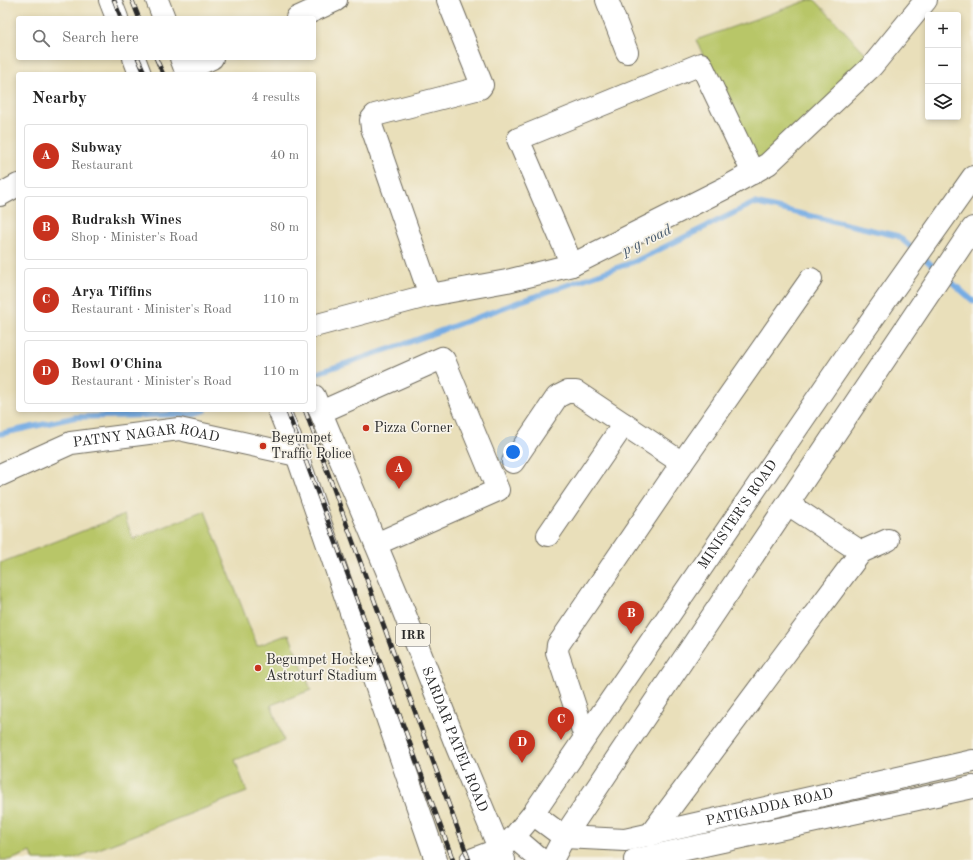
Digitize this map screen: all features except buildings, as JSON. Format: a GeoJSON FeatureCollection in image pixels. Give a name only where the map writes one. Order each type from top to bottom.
{"type":"FeatureCollection","features":[{"type":"Feature","properties":{"kind":"street"},"geometry":{"type":"LineString","coordinates":[[301,16],[336,0]]}},
{"type":"Feature","properties":{"kind":"street"},"geometry":{"type":"LineString","coordinates":[[430,295],[372,128],[371,120],[375,115],[480,88],[482,85],[448,0]]}},
{"type":"Feature","properties":{"kind":"street"},"geometry":{"type":"LineString","coordinates":[[607,0],[627,52]]}},
{"type":"Feature","properties":{"kind":"street"},"geometry":{"type":"LineString","coordinates":[[316,325],[430,295],[507,281],[572,265],[720,191],[768,164],[872,66],[926,0]]}},
{"type":"Feature","properties":{"kind":"street"},"geometry":{"type":"LineString","coordinates":[[135,60],[139,72]]}},
{"type":"Feature","properties":{"kind":"street"},"geometry":{"type":"LineString","coordinates":[[184,67],[206,60]]}},
{"type":"Feature","properties":{"kind":"street"},"geometry":{"type":"LineString","coordinates":[[572,265],[518,139],[701,64],[753,173]]}},
{"type":"Feature","properties":{"kind":"street","name":"MINISTER'S ROAD"},"geometry":{"type":"LineString","coordinates":[[506,849],[533,814],[849,352],[968,183]]}},
{"type":"Feature","properties":{"kind":"street"},"geometry":{"type":"LineString","coordinates":[[0,195],[16,186]]}},
{"type":"Feature","properties":{"kind":"street"},"geometry":{"type":"LineString","coordinates":[[552,860],[564,837],[973,228]]}},
{"type":"Feature","properties":{"kind":"street"},"geometry":{"type":"LineString","coordinates":[[585,737],[557,652],[558,645],[682,462],[811,279]]}},
{"type":"Feature","properties":{"kind":"street"},"geometry":{"type":"LineString","coordinates":[[317,404],[356,397],[442,358],[443,359],[498,490],[376,544]]}},
{"type":"Feature","properties":{"kind":"street"},"geometry":{"type":"LineString","coordinates":[[513,462],[557,397],[567,392],[576,392],[682,462]]}},
{"type":"Feature","properties":{"kind":"street","name":"SARDAR PATEL ROAD"},"geometry":{"type":"LineString","coordinates":[[317,404],[376,544],[457,747],[506,849]]}},
{"type":"Feature","properties":{"kind":"street"},"geometry":{"type":"LineString","coordinates":[[280,412],[297,455],[436,860]]}},
{"type":"Feature","properties":{"kind":"street"},"geometry":{"type":"LineString","coordinates":[[548,535],[624,424]]}},
{"type":"Feature","properties":{"kind":"street","name":"PATNY NAGAR ROAD"},"geometry":{"type":"LineString","coordinates":[[0,474],[71,443],[179,429],[297,455]]}},
{"type":"Feature","properties":{"kind":"street"},"geometry":{"type":"LineString","coordinates":[[788,504],[861,552]]}},
{"type":"Feature","properties":{"kind":"street"},"geometry":{"type":"LineString","coordinates":[[650,835],[861,552],[888,540]]}},
{"type":"Feature","properties":{"kind":"street","name":"PATIGADDA ROAD"},"geometry":{"type":"LineString","coordinates":[[564,837],[625,850],[650,835],[973,761]]}},
{"type":"Feature","properties":{"kind":"street","name":"PATIGADDA ROAD"},"geometry":{"type":"LineString","coordinates":[[635,860],[973,787]]}},
{"type":"Feature","properties":{"kind":"street"},"geometry":{"type":"LineString","coordinates":[[533,814],[564,837]]}},
{"type":"Feature","properties":{"kind":"street"},"geometry":{"type":"LineString","coordinates":[[471,860],[506,849],[541,860]]}},
{"type":"Feature","properties":{"kind":"green space"},"geometry":{"type":"Polygon","coordinates":[[[809,0],[815,0],[872,60],[756,166],[696,40],[809,0]]]}},
{"type":"Feature","properties":{"kind":"green space"},"geometry":{"type":"Polygon","coordinates":[[[205,511],[257,646],[289,634],[311,690],[271,705],[284,741],[235,760],[247,792],[70,860],[34,860],[31,852],[10,860],[0,860],[0,563],[124,515],[133,539],[205,511]]]}},
{"type":"Feature","properties":{"kind":"waterway","name":"p g road"},"geometry":{"type":"LineString","coordinates":[[316,373],[410,342],[636,261],[754,203],[898,236],[915,251]]}},
{"type":"Feature","properties":{"kind":"waterway","name":"p g road"},"geometry":{"type":"LineString","coordinates":[[922,256],[939,272]]}},
{"type":"Feature","properties":{"kind":"waterway","name":"p g road"},"geometry":{"type":"LineString","coordinates":[[946,277],[973,301]]}},
{"type":"Feature","properties":{"kind":"waterway","name":"p g road"},"geometry":{"type":"LineString","coordinates":[[0,434],[76,417],[192,414],[198,412]]}},
{"type":"Feature","properties":{"kind":"railway"},"geometry":{"type":"LineString","coordinates":[[114,0],[120,16]]}},
{"type":"Feature","properties":{"kind":"railway"},"geometry":{"type":"LineString","coordinates":[[132,0],[138,16]]}},
{"type":"Feature","properties":{"kind":"railway"},"geometry":{"type":"LineString","coordinates":[[139,60],[144,72]]}},
{"type":"Feature","properties":{"kind":"railway"},"geometry":{"type":"LineString","coordinates":[[157,60],[162,72]]}},
{"type":"Feature","properties":{"kind":"railway"},"geometry":{"type":"LineString","coordinates":[[288,412],[453,860]]}},
{"type":"Feature","properties":{"kind":"railway"},"geometry":{"type":"LineString","coordinates":[[306,412],[469,860]]}},
{"type":"Feature","properties":{"kind":"place","name":"Pizza Corner"},"geometry":{"type":"Point","coordinates":[366,428]}},
{"type":"Feature","properties":{"kind":"place","name":"Begumpet Traffic Police"},"geometry":{"type":"Point","coordinates":[263,446]}},
{"type":"Feature","properties":{"kind":"place","name":"Subway"},"geometry":{"type":"Point","coordinates":[399,489]}},
{"type":"Feature","properties":{"kind":"place","name":"Rudraksh Wines"},"geometry":{"type":"Point","coordinates":[631,634]}},
{"type":"Feature","properties":{"kind":"place","name":"Begumpet Hockey Astroturf Stadium"},"geometry":{"type":"Point","coordinates":[258,668]}},
{"type":"Feature","properties":{"kind":"place","name":"Arya Tiffins"},"geometry":{"type":"Point","coordinates":[561,740]}},
{"type":"Feature","properties":{"kind":"place","name":"Bowl O'China"},"geometry":{"type":"Point","coordinates":[522,763]}}]}
